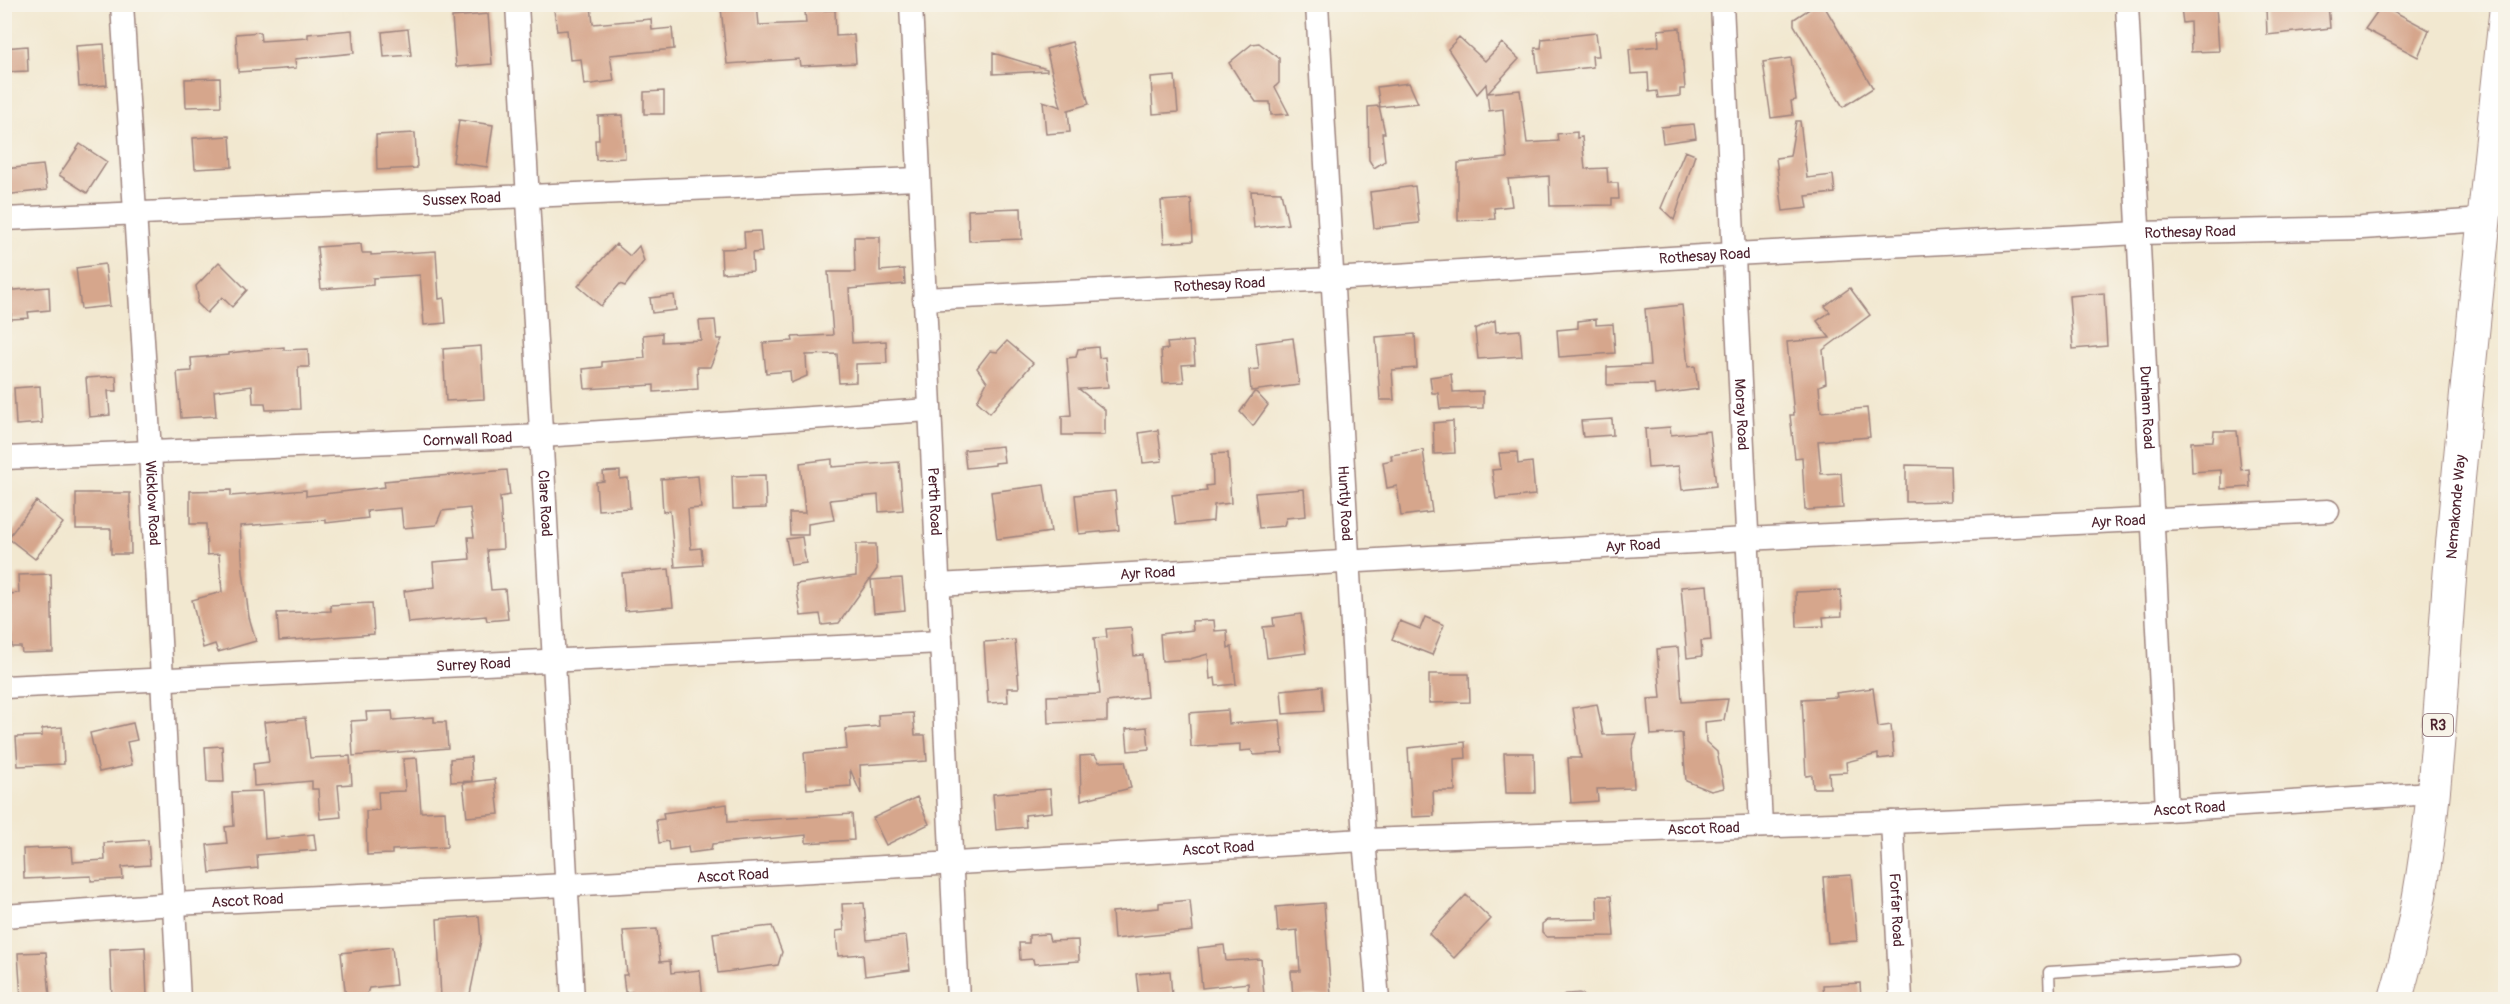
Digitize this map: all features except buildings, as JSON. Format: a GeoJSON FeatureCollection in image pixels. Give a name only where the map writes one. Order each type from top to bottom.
{"type":"FeatureCollection","features":[{"type":"Feature","properties":{"kind":"highway","name":"Nemakonde Way"},"geometry":{"type":"LineString","coordinates":[[2395,999],[2416,912],[2432,793],[2461,447],[2505,11]]}},
{"type":"Feature","properties":{"kind":"street","name":"Wicklow Road"},"geometry":{"type":"LineString","coordinates":[[122,4],[150,452],[179,999]]}},
{"type":"Feature","properties":{"kind":"street","name":"Clare Road"},"geometry":{"type":"LineString","coordinates":[[518,4],[573,999]]}},
{"type":"Feature","properties":{"kind":"street","name":"Perth Road"},"geometry":{"type":"LineString","coordinates":[[911,4],[958,999]]}},
{"type":"Feature","properties":{"kind":"street","name":"Huntly Road"},"geometry":{"type":"LineString","coordinates":[[1317,4],[1364,840],[1378,999]]}},
{"type":"Feature","properties":{"kind":"street","name":"Moray Road"},"geometry":{"type":"LineString","coordinates":[[1722,4],[1761,826]]}},
{"type":"Feature","properties":{"kind":"street","name":"Durham Road"},"geometry":{"type":"LineString","coordinates":[[2127,4],[2168,810]]}},
{"type":"Feature","properties":{"kind":"street","name":"Sussex Road"},"geometry":{"type":"LineString","coordinates":[[4,219],[918,179]]}},
{"type":"Feature","properties":{"kind":"street","name":"Rothesay Road"},"geometry":{"type":"LineString","coordinates":[[924,299],[1332,279],[1734,254],[2139,234],[2362,228],[2484,220]]}},
{"type":"Feature","properties":{"kind":"street","name":"Cornwall Road"},"geometry":{"type":"LineString","coordinates":[[4,458],[542,436],[929,410]]}},
{"type":"Feature","properties":{"kind":"street","name":"Ayr Road"},"geometry":{"type":"LineString","coordinates":[[938,585],[1746,539],[2328,511]]}},
{"type":"Feature","properties":{"kind":"street","name":"Surrey Road"},"geometry":{"type":"LineString","coordinates":[[4,687],[940,642]]}},
{"type":"Feature","properties":{"kind":"street","name":"Ascot Road"},"geometry":{"type":"LineString","coordinates":[[4,916],[174,904],[566,885],[1364,840],[2168,810],[2432,793]]}},
{"type":"Feature","properties":{"kind":"street","name":"Forfar Road"},"geometry":{"type":"LineString","coordinates":[[1892,822],[1900,999]]}},
{"type":"Feature","properties":{"kind":"lane"},"geometry":{"type":"LineString","coordinates":[[2050,999],[2049,972],[2236,960]]}},
{"type":"Feature","properties":{"kind":"lane"},"geometry":{"type":"LineString","coordinates":[[1566,999],[1579,999]]}}]}
